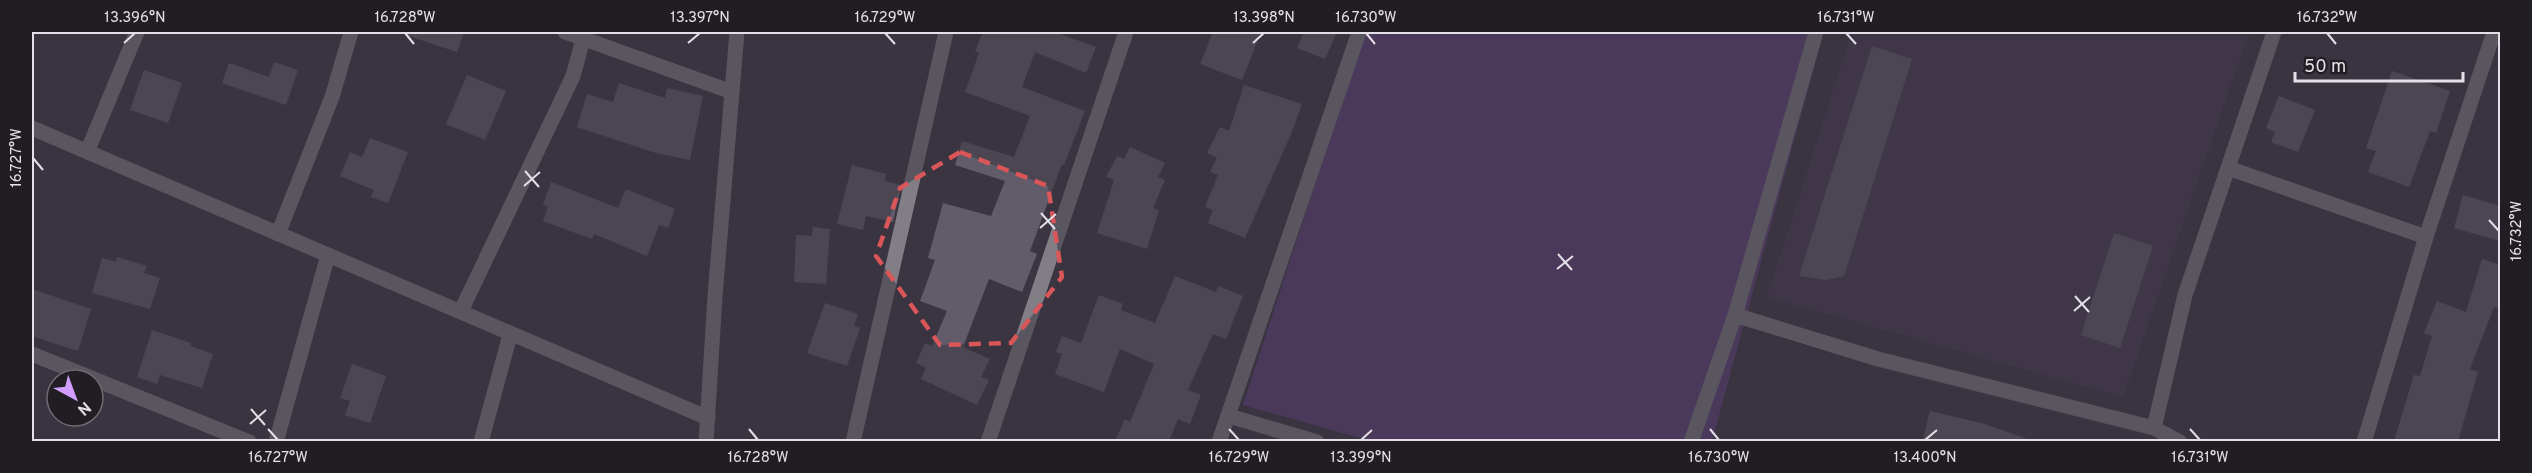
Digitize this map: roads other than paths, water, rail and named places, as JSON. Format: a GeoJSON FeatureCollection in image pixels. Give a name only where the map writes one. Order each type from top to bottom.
{"type":"FeatureCollection","features":[{"type":"Feature","properties":{"kind":"street"},"geometry":{"type":"LineString","coordinates":[[87,152],[137,32]]}},
{"type":"Feature","properties":{"kind":"street"},"geometry":{"type":"LineString","coordinates":[[278,234],[332,97],[351,32]]}},
{"type":"Feature","properties":{"kind":"street"},"geometry":{"type":"LineString","coordinates":[[565,32],[584,35],[732,92]]}},
{"type":"Feature","properties":{"kind":"street"},"geometry":{"type":"LineString","coordinates":[[706,441],[715,296],[737,32]]}},
{"type":"Feature","properties":{"kind":"street"},"geometry":{"type":"LineString","coordinates":[[853,441],[946,32]]}},
{"type":"Feature","properties":{"kind":"street"},"geometry":{"type":"LineString","coordinates":[[988,441],[1126,32]]}},
{"type":"Feature","properties":{"kind":"street"},"geometry":{"type":"LineString","coordinates":[[1219,441],[1359,32]]}},
{"type":"Feature","properties":{"kind":"street"},"geometry":{"type":"LineString","coordinates":[[1692,441],[1735,315],[1816,32]]}},
{"type":"Feature","properties":{"kind":"street"},"geometry":{"type":"LineString","coordinates":[[2154,428],[2185,296],[2274,32]]}},
{"type":"Feature","properties":{"kind":"street"},"geometry":{"type":"LineString","coordinates":[[2364,441],[2493,32]]}},
{"type":"Feature","properties":{"kind":"street"},"geometry":{"type":"LineString","coordinates":[[461,311],[573,76],[584,35]]}},
{"type":"Feature","properties":{"kind":"street"},"geometry":{"type":"LineString","coordinates":[[32,128],[708,418]]}},
{"type":"Feature","properties":{"kind":"street"},"geometry":{"type":"LineString","coordinates":[[2228,168],[2427,237]]}},
{"type":"Feature","properties":{"kind":"street"},"geometry":{"type":"LineString","coordinates":[[276,441],[328,255]]}},
{"type":"Feature","properties":{"kind":"street"},"geometry":{"type":"LineString","coordinates":[[1735,315],[1878,359],[2154,428],[2180,441]]}},
{"type":"Feature","properties":{"kind":"street"},"geometry":{"type":"LineString","coordinates":[[481,441],[510,335]]}},
{"type":"Feature","properties":{"kind":"street"},"geometry":{"type":"LineString","coordinates":[[32,354],[249,441]]}},
{"type":"Feature","properties":{"kind":"street"},"geometry":{"type":"LineString","coordinates":[[1229,416],[1317,441]]}}]}
